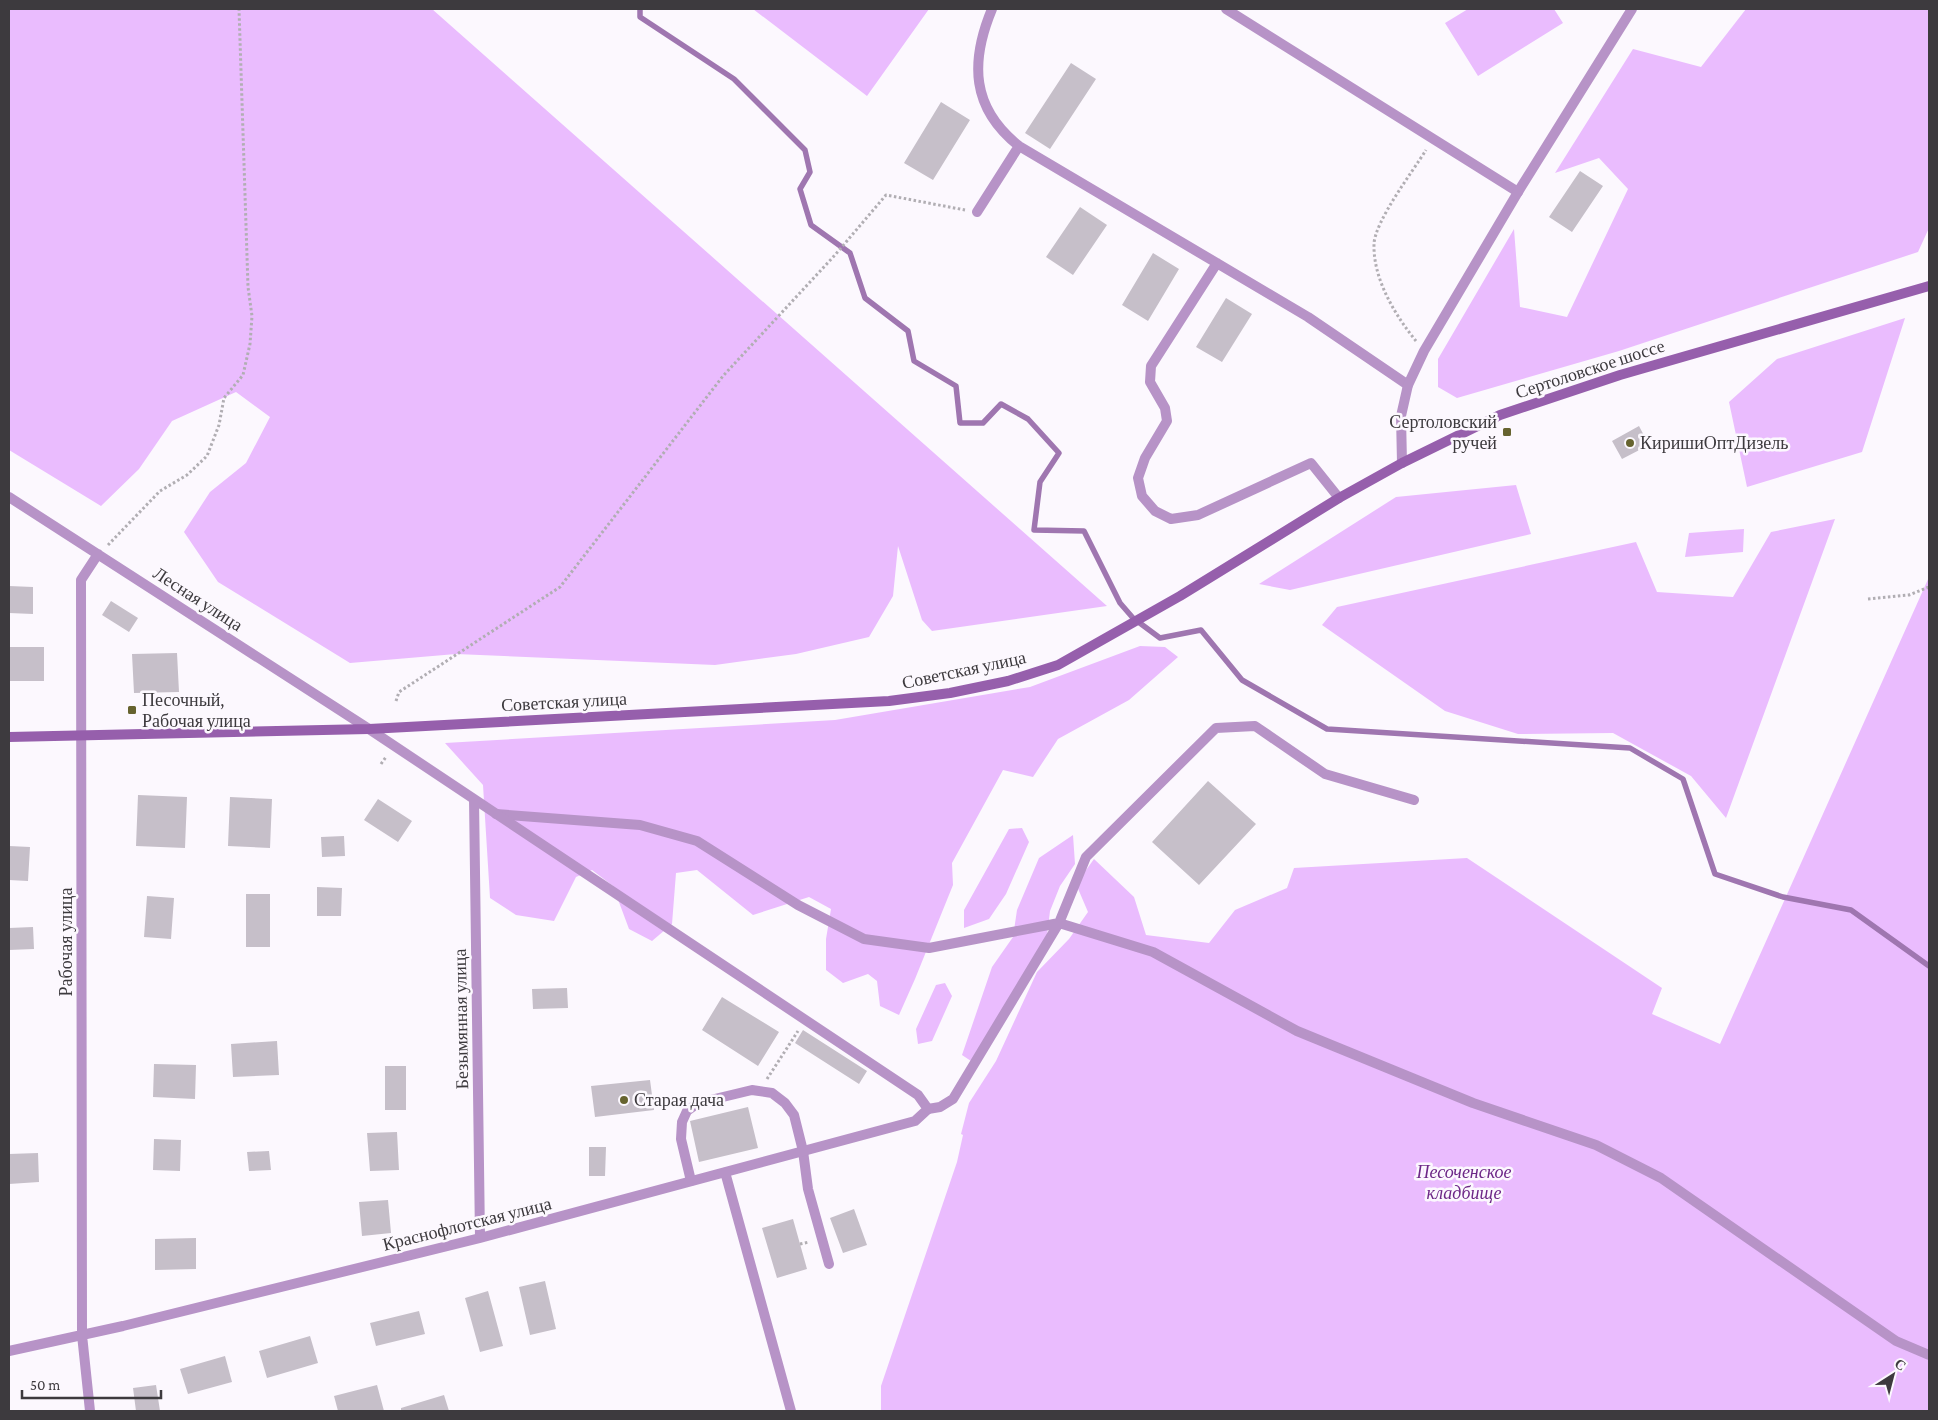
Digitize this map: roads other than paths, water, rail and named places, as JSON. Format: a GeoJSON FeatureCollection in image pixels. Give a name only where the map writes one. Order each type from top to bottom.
{"type":"FeatureCollection","features":[{"type":"Feature","properties":{"kind":"main road","name":"Сертоловское шоссе"},"geometry":{"type":"LineString","coordinates":[[1180,596],[1339,498],[1402,463],[1500,416],[1594,383],[1929,286]]}},
{"type":"Feature","properties":{"kind":"main road","name":"Советская улица"},"geometry":{"type":"LineString","coordinates":[[9,737],[369,729],[889,701],[950,693],[1008,681],[1058,665],[1180,596]]}},
{"type":"Feature","properties":{"kind":"street"},"geometry":{"type":"LineString","coordinates":[[992,9],[982,34],[977,77],[986,107],[1003,133],[1019,146],[1308,317],[1408,385]]}},
{"type":"Feature","properties":{"kind":"street"},"geometry":{"type":"LineString","coordinates":[[1226,9],[1518,192]]}},
{"type":"Feature","properties":{"kind":"street"},"geometry":{"type":"LineString","coordinates":[[1402,463],[1401,416],[1408,385],[1424,351],[1518,192],[1632,9]]}},
{"type":"Feature","properties":{"kind":"street"},"geometry":{"type":"LineString","coordinates":[[978,212],[1019,146]]}},
{"type":"Feature","properties":{"kind":"street"},"geometry":{"type":"LineString","coordinates":[[1217,263],[1151,366],[1150,382],[1165,408],[1167,421],[1144,458],[1138,478],[1142,496],[1155,511],[1171,519],[1198,515],[1312,462],[1339,498]]}},
{"type":"Feature","properties":{"kind":"street","name":"Лесная улица"},"geometry":{"type":"LineString","coordinates":[[9,497],[369,729],[918,1096],[928,1109]]}},
{"type":"Feature","properties":{"kind":"street","name":"Рабочая улица"},"geometry":{"type":"LineString","coordinates":[[90,1411],[82,1335],[83,734],[81,580],[98,554]]}},
{"type":"Feature","properties":{"kind":"street","name":"Краснофлотская улица"},"geometry":{"type":"LineString","coordinates":[[9,1351],[480,1238],[915,1121],[928,1109],[940,1108],[952,1099],[1059,923],[1086,857],[1216,728],[1255,726],[1325,774],[1414,800]]}},
{"type":"Feature","properties":{"kind":"street","name":"Безымянная улица"},"geometry":{"type":"LineString","coordinates":[[474,799],[480,1238]]}},
{"type":"Feature","properties":{"kind":"street"},"geometry":{"type":"LineString","coordinates":[[496,814],[640,825],[697,841],[798,905],[864,939],[929,948],[1059,923],[1153,952],[1297,1031],[1473,1103],[1596,1145],[1661,1178],[1896,1341],[1929,1355]]}},
{"type":"Feature","properties":{"kind":"street"},"geometry":{"type":"LineString","coordinates":[[691,1181],[681,1138],[682,1122],[687,1110],[698,1103],[760,1090],[772,1093],[794,1115],[803,1151],[808,1189],[829,1264]]}},
{"type":"Feature","properties":{"kind":"street"},"geometry":{"type":"LineString","coordinates":[[725,1172],[791,1411]]}},
{"type":"Feature","properties":{"kind":"waterway","name":"Сертоловский ручей"},"geometry":{"type":"LineString","coordinates":[[640,9],[640,17],[734,79],[805,150],[810,172],[800,189],[811,225],[850,253],[865,298],[908,331],[914,361],[956,386],[960,423],[983,423],[1001,404],[1028,419],[1059,453],[1040,482],[1034,530],[1084,531],[1120,603],[1133,618],[1160,638],[1201,630],[1242,680],[1327,729],[1630,748],[1683,779],[1715,874],[1783,897],[1851,910],[1929,966]]}},
{"type":"Feature","properties":{"kind":"place","name":"Сертоловский ручей"},"geometry":{"type":"Point","coordinates":[1507,432]}},
{"type":"Feature","properties":{"kind":"place","name":"КиришиОптДизель"},"geometry":{"type":"Point","coordinates":[1630,443]}},
{"type":"Feature","properties":{"kind":"place","name":"Песочный, Рабочая улица"},"geometry":{"type":"Point","coordinates":[132,710]}},
{"type":"Feature","properties":{"kind":"place","name":"Старая дача"},"geometry":{"type":"Point","coordinates":[624,1100]}},
{"type":"Feature","properties":{"kind":"park label","name":"Песоченское кладбище"},"geometry":{"type":"Point","coordinates":[1464,1182]}}]}
